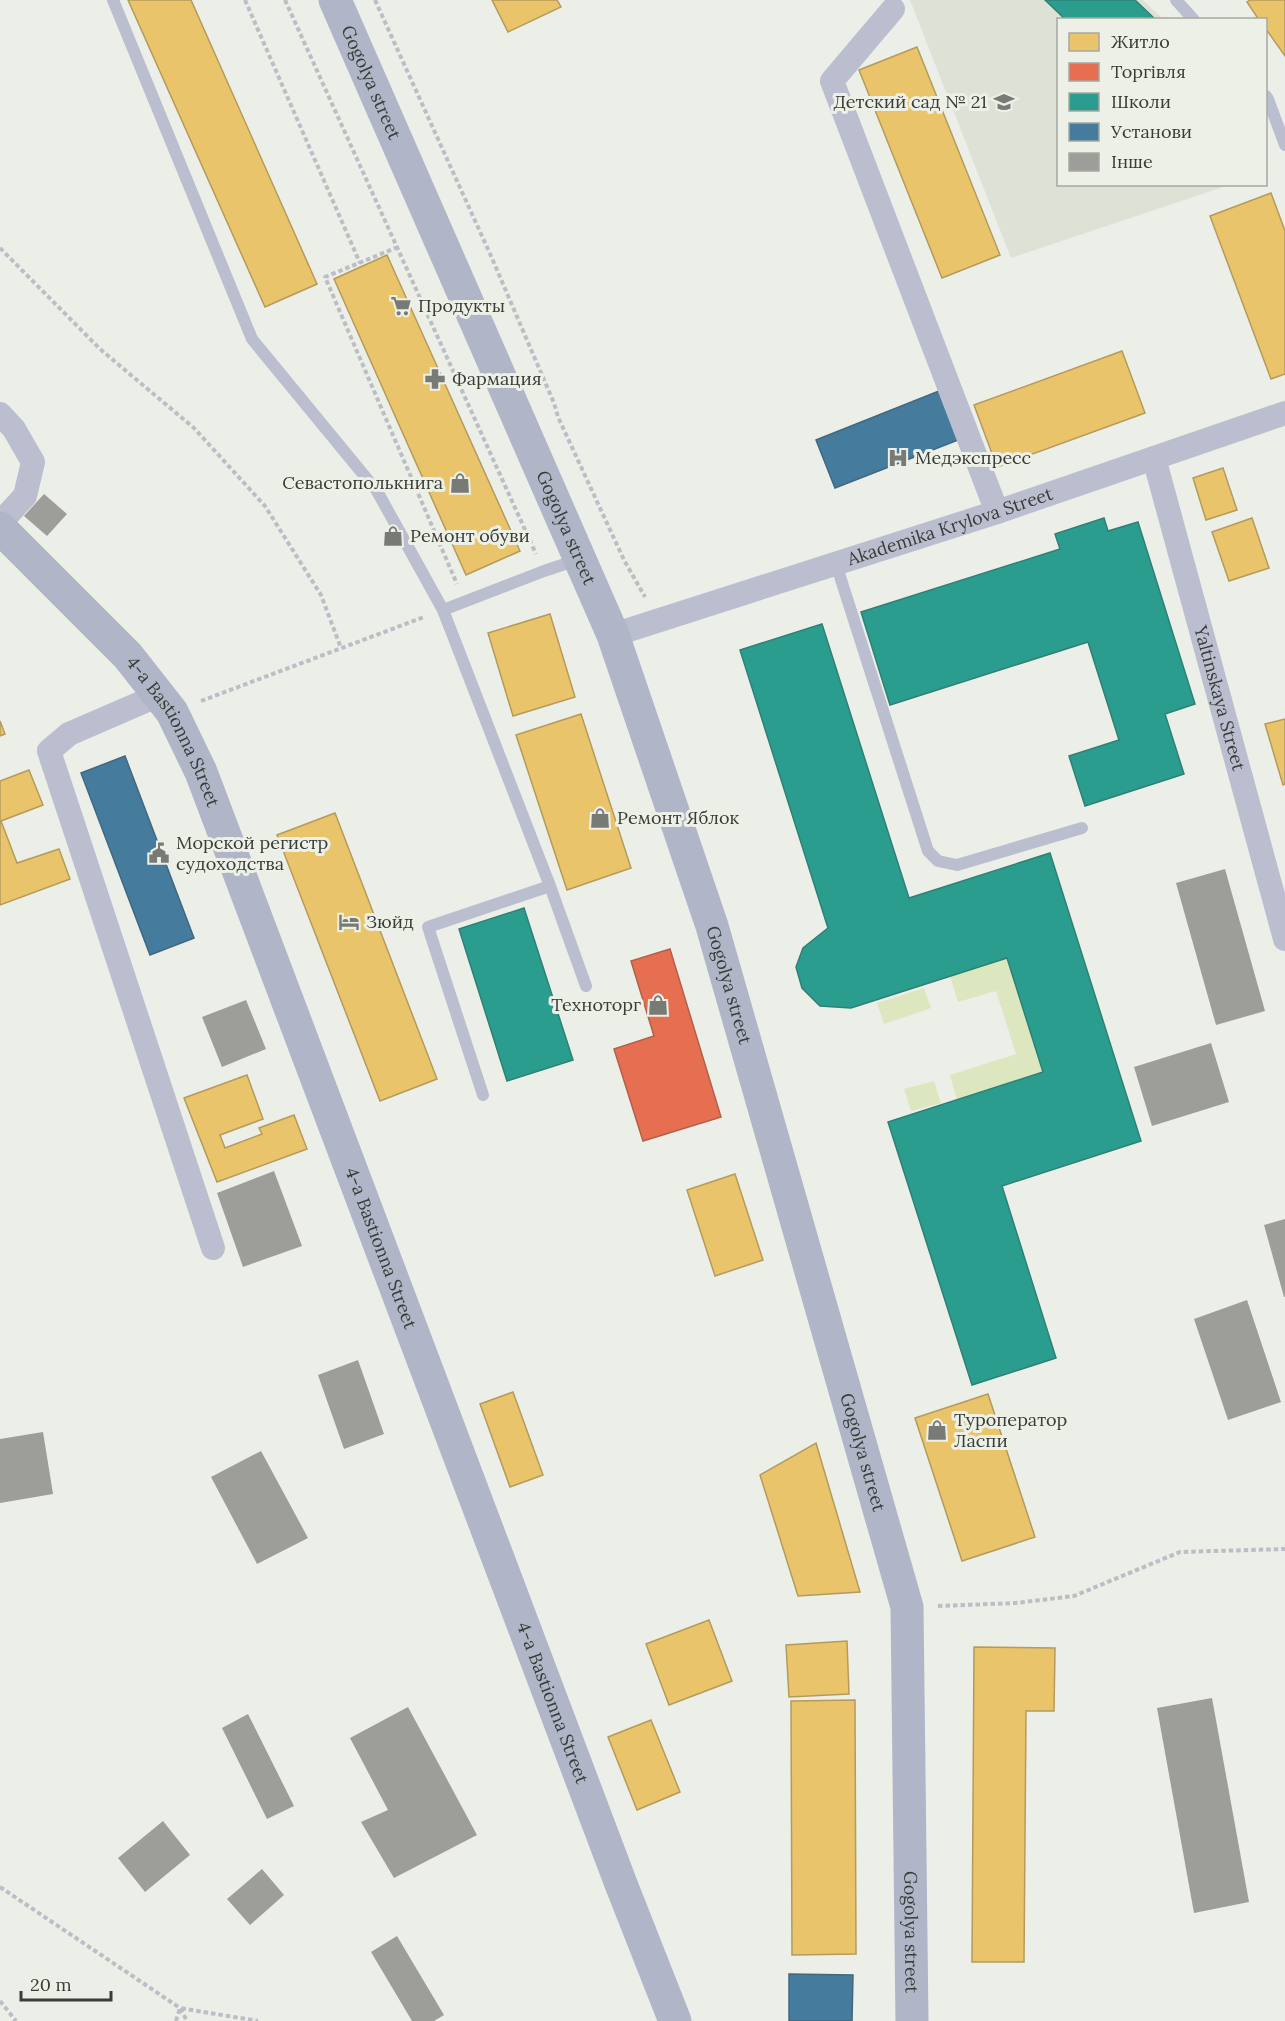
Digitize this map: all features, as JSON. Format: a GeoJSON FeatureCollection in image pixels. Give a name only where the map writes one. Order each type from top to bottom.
{"type":"FeatureCollection","features":[{"type":"Feature","properties":{"kind":"main road","name":"Gogolya street"},"geometry":{"type":"LineString","coordinates":[[335,0],[613,635],[712,926],[907,1607],[912,2021]]}},
{"type":"Feature","properties":{"kind":"main road","name":"4-a Bastionna Street"},"geometry":{"type":"LineString","coordinates":[[0,528],[128,656],[165,704],[201,771],[621,1884],[675,2021]]}},
{"type":"Feature","properties":{"kind":"street"},"geometry":{"type":"LineString","coordinates":[[893,9],[832,81],[997,512]]}},
{"type":"Feature","properties":{"kind":"street","name":"Akademika Krylova Street"},"geometry":{"type":"LineString","coordinates":[[613,635],[997,512],[1285,413]]}},
{"type":"Feature","properties":{"kind":"street"},"geometry":{"type":"LineString","coordinates":[[0,414],[14,429],[33,462],[25,496],[0,523]]}},
{"type":"Feature","properties":{"kind":"street","name":"Yaltinskaya Street"},"geometry":{"type":"LineString","coordinates":[[1154,458],[1285,939]]}},
{"type":"Feature","properties":{"kind":"street"},"geometry":{"type":"LineString","coordinates":[[165,704],[69,734],[49,751],[213,1248]]}},
{"type":"Feature","properties":{"kind":"lane"},"geometry":{"type":"LineString","coordinates":[[113,0],[252,339],[377,491],[443,610],[550,886],[586,986]]}},
{"type":"Feature","properties":{"kind":"lane"},"geometry":{"type":"LineString","coordinates":[[1176,0],[1192,18]]}},
{"type":"Feature","properties":{"kind":"lane"},"geometry":{"type":"LineString","coordinates":[[1267,98],[1285,145]]}},
{"type":"Feature","properties":{"kind":"lane"},"geometry":{"type":"LineString","coordinates":[[443,610],[581,559]]}},
{"type":"Feature","properties":{"kind":"lane"},"geometry":{"type":"LineString","coordinates":[[836,564],[928,851],[938,861],[957,866],[1082,828]]}},
{"type":"Feature","properties":{"kind":"lane"},"geometry":{"type":"LineString","coordinates":[[483,1095],[428,927],[550,886]]}},
{"type":"Feature","properties":{"kind":"path"},"geometry":{"type":"LineString","coordinates":[[245,0],[360,263]]}},
{"type":"Feature","properties":{"kind":"path"},"geometry":{"type":"LineString","coordinates":[[285,0],[544,571]]}},
{"type":"Feature","properties":{"kind":"path"},"geometry":{"type":"LineString","coordinates":[[375,0],[490,256],[558,417],[624,560],[644,597],[652,596]]}},
{"type":"Feature","properties":{"kind":"path"},"geometry":{"type":"LineString","coordinates":[[398,247],[325,277],[465,602]]}},
{"type":"Feature","properties":{"kind":"path"},"geometry":{"type":"LineString","coordinates":[[0,248],[100,349],[194,428],[265,506],[321,595],[341,648]]}},
{"type":"Feature","properties":{"kind":"path"},"geometry":{"type":"LineString","coordinates":[[165,704],[341,648],[443,610]]}},
{"type":"Feature","properties":{"kind":"path"},"geometry":{"type":"LineString","coordinates":[[933,1606],[1016,1603],[1074,1596],[1180,1552],[1285,1549]]}},
{"type":"Feature","properties":{"kind":"path"},"geometry":{"type":"LineString","coordinates":[[0,1887],[180,2008],[258,2021]]}},
{"type":"Feature","properties":{"kind":"path"},"geometry":{"type":"LineString","coordinates":[[0,2001],[16,2021]]}},
{"type":"Feature","properties":{"kind":"path"},"geometry":{"type":"LineString","coordinates":[[176,2021],[180,2008]]}},
{"type":"Feature","properties":{"kind":"path"},"geometry":{"type":"LineString","coordinates":[[180,2008],[187,2021]]}},
{"type":"Feature","properties":{"kind":"shaded area","name":"Детский сад № 21"},"geometry":{"type":"Polygon","coordinates":[[[910,0],[1143,0],[1162,18],[1057,18],[1057,186],[1226,186],[1011,258],[910,0]]]}},
{"type":"Feature","properties":{"kind":"green space"},"geometry":{"type":"Polygon","coordinates":[[[1007,958],[1043,1072],[957,1100],[950,1075],[1016,1054],[996,991],[958,1002],[950,976],[1007,958]]]}},
{"type":"Feature","properties":{"kind":"green space"},"geometry":{"type":"Polygon","coordinates":[[[924,988],[931,1008],[884,1024],[877,1003],[924,988]]]}},
{"type":"Feature","properties":{"kind":"green space"},"geometry":{"type":"Polygon","coordinates":[[[934,1081],[941,1103],[911,1111],[904,1089],[934,1081]]]}},
{"type":"Feature","properties":{"kind":"building: Житло"},"geometry":{"type":"Polygon","coordinates":[[[128,0],[191,0],[317,284],[265,307],[128,0]]]}},
{"type":"Feature","properties":{"kind":"building: Житло"},"geometry":{"type":"Polygon","coordinates":[[[492,0],[557,0],[561,7],[508,32],[492,0]]]}},
{"type":"Feature","properties":{"kind":"building: Житло"},"geometry":{"type":"Polygon","coordinates":[[[1250,0],[1285,0],[1285,56],[1267,30],[1267,18],[1258,18],[1247,2],[1250,0]]]}},
{"type":"Feature","properties":{"kind":"building: Житло"},"geometry":{"type":"Polygon","coordinates":[[[917,47],[1000,255],[942,278],[859,70],[917,47]]]}},
{"type":"Feature","properties":{"kind":"building: Житло"},"geometry":{"type":"Polygon","coordinates":[[[1271,193],[1285,231],[1285,374],[1271,379],[1210,216],[1271,193]]]}},
{"type":"Feature","properties":{"kind":"building: Житло"},"geometry":{"type":"Polygon","coordinates":[[[387,255],[520,551],[466,575],[334,279],[387,255]]]}},
{"type":"Feature","properties":{"kind":"building: Житло"},"geometry":{"type":"Polygon","coordinates":[[[1122,351],[1145,413],[997,467],[974,405],[1122,351]]]}},
{"type":"Feature","properties":{"kind":"building: Житло"},"geometry":{"type":"Polygon","coordinates":[[[1223,468],[1237,510],[1206,520],[1193,478],[1223,468]]]}},
{"type":"Feature","properties":{"kind":"building: Житло"},"geometry":{"type":"Polygon","coordinates":[[[1252,518],[1269,568],[1229,581],[1212,532],[1252,518]]]}},
{"type":"Feature","properties":{"kind":"building: Житло"},"geometry":{"type":"Polygon","coordinates":[[[550,614],[575,697],[513,716],[488,633],[550,614]]]}},
{"type":"Feature","properties":{"kind":"building: Житло"},"geometry":{"type":"Polygon","coordinates":[[[581,714],[631,868],[567,890],[516,735],[581,714]]]}},
{"type":"Feature","properties":{"kind":"building: Житло"},"geometry":{"type":"Polygon","coordinates":[[[1285,719],[1285,784],[1283,785],[1265,724],[1285,719]]]}},
{"type":"Feature","properties":{"kind":"building: Житло"},"geometry":{"type":"Polygon","coordinates":[[[0,721],[5,734],[0,736],[0,721]]]}},
{"type":"Feature","properties":{"kind":"building: Житло"},"geometry":{"type":"Polygon","coordinates":[[[29,770],[43,805],[1,821],[17,863],[59,849],[70,879],[0,905],[0,781],[29,770]]]}},
{"type":"Feature","properties":{"kind":"building: Житло"},"geometry":{"type":"Polygon","coordinates":[[[335,813],[437,1079],[380,1101],[277,835],[335,813]]]}},
{"type":"Feature","properties":{"kind":"building: Житло"},"geometry":{"type":"Polygon","coordinates":[[[247,1075],[263,1119],[220,1135],[225,1148],[262,1134],[259,1128],[294,1115],[307,1149],[217,1182],[184,1098],[247,1075]]]}},
{"type":"Feature","properties":{"kind":"building: Житло"},"geometry":{"type":"Polygon","coordinates":[[[735,1174],[763,1260],[715,1276],[687,1190],[735,1174]]]}},
{"type":"Feature","properties":{"kind":"building: Житло"},"geometry":{"type":"Polygon","coordinates":[[[513,1392],[543,1475],[510,1487],[480,1404],[513,1392]]]}},
{"type":"Feature","properties":{"kind":"building: Житло"},"geometry":{"type":"Polygon","coordinates":[[[988,1394],[1035,1537],[962,1561],[915,1418],[988,1394]]]}},
{"type":"Feature","properties":{"kind":"building: Житло"},"geometry":{"type":"Polygon","coordinates":[[[816,1443],[860,1592],[798,1596],[760,1475],[816,1443]]]}},
{"type":"Feature","properties":{"kind":"building: Житло"},"geometry":{"type":"Polygon","coordinates":[[[709,1620],[732,1681],[669,1705],[646,1644],[709,1620]]]}},
{"type":"Feature","properties":{"kind":"building: Житло"},"geometry":{"type":"Polygon","coordinates":[[[847,1641],[849,1694],[789,1697],[786,1645],[847,1641]]]}},
{"type":"Feature","properties":{"kind":"building: Житло"},"geometry":{"type":"Polygon","coordinates":[[[974,1647],[1055,1648],[1054,1711],[1026,1711],[1024,1962],[972,1962],[974,1647]]]}},
{"type":"Feature","properties":{"kind":"building: Житло"},"geometry":{"type":"Polygon","coordinates":[[[855,1700],[856,1954],[792,1955],[791,1701],[855,1700]]]}},
{"type":"Feature","properties":{"kind":"building: Житло"},"geometry":{"type":"Polygon","coordinates":[[[651,1720],[680,1792],[637,1810],[608,1737],[651,1720]]]}},
{"type":"Feature","properties":{"kind":"building: Торгівля"},"geometry":{"type":"Polygon","coordinates":[[[670,949],[721,1117],[643,1141],[614,1049],[654,1036],[631,961],[670,949]]]}},
{"type":"Feature","properties":{"kind":"building: Школи"},"geometry":{"type":"Polygon","coordinates":[[[1045,0],[1135,0],[1154,18],[1064,18],[1045,0]]]}},
{"type":"Feature","properties":{"kind":"building: Школи"},"geometry":{"type":"Polygon","coordinates":[[[1104,518],[1108,531],[1138,522],[1195,704],[1165,714],[1184,774],[1085,806],[1069,756],[1119,740],[1088,642],[890,705],[861,612],[1060,549],[1055,534],[1104,518]]]}},
{"type":"Feature","properties":{"kind":"building: Школи"},"geometry":{"type":"Polygon","coordinates":[[[822,624],[909,898],[1050,853],[1141,1141],[1002,1186],[1056,1358],[972,1385],[888,1122],[1043,1072],[1007,958],[851,1008],[820,1006],[802,988],[796,967],[803,948],[828,928],[740,650],[822,624]]]}},
{"type":"Feature","properties":{"kind":"building: Школи"},"geometry":{"type":"Polygon","coordinates":[[[524,908],[573,1060],[507,1081],[459,929],[524,908]]]}},
{"type":"Feature","properties":{"kind":"building: Установи"},"geometry":{"type":"Polygon","coordinates":[[[944,389],[963,438],[835,488],[816,440],[944,389]]]}},
{"type":"Feature","properties":{"kind":"building: Установи"},"geometry":{"type":"Polygon","coordinates":[[[125,756],[194,938],[150,955],[81,773],[125,756]]]}},
{"type":"Feature","properties":{"kind":"building: Установи"},"geometry":{"type":"Polygon","coordinates":[[[789,1974],[853,1975],[852,2021],[789,2021],[789,1974]]]}},
{"type":"Feature","properties":{"kind":"building: Інше"},"geometry":{"type":"Polygon","coordinates":[[[44,494],[67,514],[47,536],[24,516],[44,494]]]}},
{"type":"Feature","properties":{"kind":"building: Інше"},"geometry":{"type":"Polygon","coordinates":[[[1225,869],[1265,1011],[1216,1025],[1176,883],[1225,869]]]}},
{"type":"Feature","properties":{"kind":"building: Інше"},"geometry":{"type":"Polygon","coordinates":[[[246,1000],[266,1049],[222,1067],[202,1017],[246,1000]]]}},
{"type":"Feature","properties":{"kind":"building: Інше"},"geometry":{"type":"Polygon","coordinates":[[[1211,1043],[1229,1102],[1152,1126],[1134,1067],[1211,1043]]]}},
{"type":"Feature","properties":{"kind":"building: Інше"},"geometry":{"type":"Polygon","coordinates":[[[274,1171],[302,1246],[243,1267],[217,1193],[274,1171]]]}},
{"type":"Feature","properties":{"kind":"building: Інше"},"geometry":{"type":"Polygon","coordinates":[[[1285,1219],[1285,1297],[1284,1297],[1264,1225],[1285,1219]]]}},
{"type":"Feature","properties":{"kind":"building: Інше"},"geometry":{"type":"Polygon","coordinates":[[[1247,1300],[1281,1402],[1228,1420],[1194,1319],[1247,1300]]]}},
{"type":"Feature","properties":{"kind":"building: Інше"},"geometry":{"type":"Polygon","coordinates":[[[358,1360],[384,1434],[344,1449],[318,1375],[358,1360]]]}},
{"type":"Feature","properties":{"kind":"building: Інше"},"geometry":{"type":"Polygon","coordinates":[[[43,1432],[53,1494],[0,1503],[0,1439],[43,1432]]]}},
{"type":"Feature","properties":{"kind":"building: Інше"},"geometry":{"type":"Polygon","coordinates":[[[261,1451],[308,1538],[257,1564],[211,1477],[261,1451]]]}},
{"type":"Feature","properties":{"kind":"building: Інше"},"geometry":{"type":"Polygon","coordinates":[[[1212,1698],[1249,1902],[1194,1913],[1157,1708],[1212,1698]]]}},
{"type":"Feature","properties":{"kind":"building: Інше"},"geometry":{"type":"Polygon","coordinates":[[[408,1707],[477,1835],[394,1878],[361,1822],[388,1810],[350,1738],[408,1707]]]}},
{"type":"Feature","properties":{"kind":"building: Інше"},"geometry":{"type":"Polygon","coordinates":[[[248,1714],[294,1806],[267,1819],[222,1728],[248,1714]]]}},
{"type":"Feature","properties":{"kind":"building: Інше"},"geometry":{"type":"Polygon","coordinates":[[[163,1821],[190,1855],[145,1892],[118,1858],[163,1821]]]}},
{"type":"Feature","properties":{"kind":"building: Інше"},"geometry":{"type":"Polygon","coordinates":[[[262,1869],[284,1895],[250,1925],[227,1899],[262,1869]]]}},
{"type":"Feature","properties":{"kind":"building: Інше"},"geometry":{"type":"Polygon","coordinates":[[[397,1936],[444,2015],[434,2021],[412,2021],[371,1952],[397,1936]]]}},
{"type":"Feature","properties":{"kind":"place","name":"Детский сад № 21"},"geometry":{"type":"Point","coordinates":[1004,102]}},
{"type":"Feature","properties":{"kind":"place","name":"Продукты"},"geometry":{"type":"Point","coordinates":[401,306]}},
{"type":"Feature","properties":{"kind":"place","name":"Фармация"},"geometry":{"type":"Point","coordinates":[435,379]}},
{"type":"Feature","properties":{"kind":"place","name":"Медэкспресс"},"geometry":{"type":"Point","coordinates":[898,458]}},
{"type":"Feature","properties":{"kind":"place","name":"Севастополькнига"},"geometry":{"type":"Point","coordinates":[460,483]}},
{"type":"Feature","properties":{"kind":"place","name":"Ремонт обуви"},"geometry":{"type":"Point","coordinates":[393,536]}},
{"type":"Feature","properties":{"kind":"place","name":"Ремонт Яблок"},"geometry":{"type":"Point","coordinates":[600,818]}},
{"type":"Feature","properties":{"kind":"place","name":"Морской регистр судоходства"},"geometry":{"type":"Point","coordinates":[159,853]}},
{"type":"Feature","properties":{"kind":"place","name":"Зюйд"},"geometry":{"type":"Point","coordinates":[349,922]}},
{"type":"Feature","properties":{"kind":"place","name":"Техноторг"},"geometry":{"type":"Point","coordinates":[658,1005]}},
{"type":"Feature","properties":{"kind":"place","name":"Туроператор Ласпи"},"geometry":{"type":"Point","coordinates":[937,1430]}}]}
